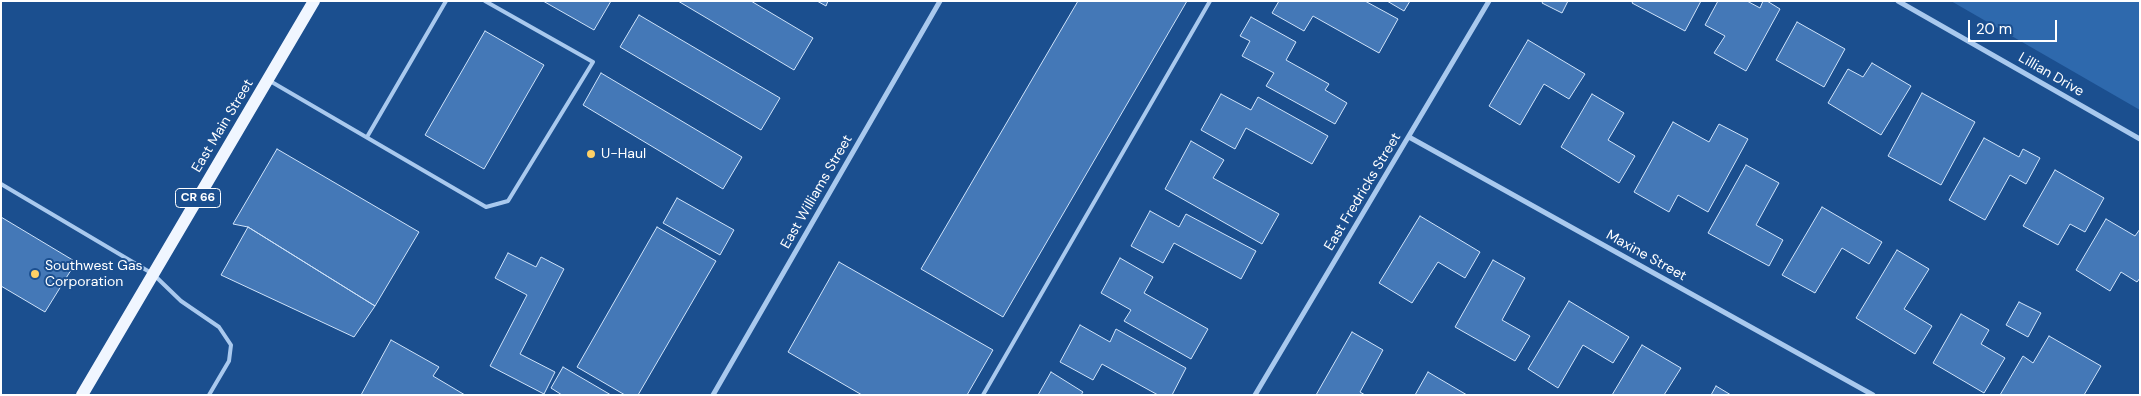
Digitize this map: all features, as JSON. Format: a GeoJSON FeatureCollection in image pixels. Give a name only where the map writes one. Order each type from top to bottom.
{"type":"FeatureCollection","features":[{"type":"Feature","properties":{"kind":"main road","name":"East Main Street"},"geometry":{"type":"LineString","coordinates":[[82,395],[314,1]]}},
{"type":"Feature","properties":{"kind":"street","name":"East Williams Street"},"geometry":{"type":"LineString","coordinates":[[712,395],[940,1]]}},
{"type":"Feature","properties":{"kind":"street","name":"East Fredricks Street"},"geometry":{"type":"LineString","coordinates":[[1255,395],[1489,1]]}},
{"type":"Feature","properties":{"kind":"street","name":"Lillian Drive"},"geometry":{"type":"LineString","coordinates":[[1898,1],[2140,139]]}},
{"type":"Feature","properties":{"kind":"street","name":"Maxine Street"},"geometry":{"type":"LineString","coordinates":[[1409,137],[1873,395]]}},
{"type":"Feature","properties":{"kind":"lane"},"geometry":{"type":"LineString","coordinates":[[367,137],[446,1]]}},
{"type":"Feature","properties":{"kind":"lane"},"geometry":{"type":"LineString","coordinates":[[268,80],[486,207],[508,201],[592,62],[485,1]]}},
{"type":"Feature","properties":{"kind":"lane"},"geometry":{"type":"LineString","coordinates":[[983,395],[1210,1]]}},
{"type":"Feature","properties":{"kind":"lane"},"geometry":{"type":"LineString","coordinates":[[1,184],[153,274],[181,301],[219,327],[231,345],[229,361],[209,395]]}},
{"type":"Feature","properties":{"kind":"shaded area"},"geometry":{"type":"Polygon","coordinates":[[[1951,1],[2140,1],[2140,110],[1951,1]]]}},
{"type":"Feature","properties":{"kind":"building"},"geometry":{"type":"Polygon","coordinates":[[[543,1],[611,1],[594,30],[543,1]]]}},
{"type":"Feature","properties":{"kind":"building"},"geometry":{"type":"Polygon","coordinates":[[[678,1],[751,1],[813,38],[794,70],[678,1]]]}},
{"type":"Feature","properties":{"kind":"building"},"geometry":{"type":"Polygon","coordinates":[[[817,1],[828,1],[826,6],[817,1]]]}},
{"type":"Feature","properties":{"kind":"building"},"geometry":{"type":"Polygon","coordinates":[[[1078,1],[1187,1],[1003,317],[921,269],[1078,1]]]}},
{"type":"Feature","properties":{"kind":"building"},"geometry":{"type":"Polygon","coordinates":[[[1279,1],[1365,1],[1398,19],[1379,53],[1313,16],[1304,31],[1272,13],[1279,1]]]}},
{"type":"Feature","properties":{"kind":"building"},"geometry":{"type":"Polygon","coordinates":[[[1387,1],[1410,1],[1404,11],[1387,1]]]}},
{"type":"Feature","properties":{"kind":"building"},"geometry":{"type":"Polygon","coordinates":[[[1543,1],[1568,1],[1562,13],[1542,3],[1543,1]]]}},
{"type":"Feature","properties":{"kind":"building"},"geometry":{"type":"Polygon","coordinates":[[[1633,1],[1701,1],[1685,31],[1632,3],[1633,1]]]}},
{"type":"Feature","properties":{"kind":"building"},"geometry":{"type":"Polygon","coordinates":[[[1718,1],[1747,1],[1760,8],[1763,1],[1767,1],[1780,9],[1746,71],[1714,53],[1725,36],[1705,25],[1718,1]]]}},
{"type":"Feature","properties":{"kind":"building"},"geometry":{"type":"Polygon","coordinates":[[[639,15],[780,98],[761,130],[620,47],[639,15]]]}},
{"type":"Feature","properties":{"kind":"building"},"geometry":{"type":"Polygon","coordinates":[[[1251,17],[1296,42],[1286,60],[1329,84],[1325,90],[1347,103],[1335,124],[1266,86],[1274,73],[1242,56],[1250,41],[1240,36],[1251,17]]]}},
{"type":"Feature","properties":{"kind":"building"},"geometry":{"type":"Polygon","coordinates":[[[1797,22],[1845,49],[1824,87],[1776,60],[1797,22]]]}},
{"type":"Feature","properties":{"kind":"building"},"geometry":{"type":"Polygon","coordinates":[[[485,31],[544,65],[484,169],[425,135],[485,31]]]}},
{"type":"Feature","properties":{"kind":"building"},"geometry":{"type":"Polygon","coordinates":[[[1528,40],[1585,74],[1569,99],[1544,84],[1520,125],[1489,106],[1528,40]]]}},
{"type":"Feature","properties":{"kind":"building"},"geometry":{"type":"Polygon","coordinates":[[[1872,63],[1911,86],[1881,135],[1828,103],[1848,69],[1863,77],[1872,63]]]}},
{"type":"Feature","properties":{"kind":"building"},"geometry":{"type":"Polygon","coordinates":[[[601,73],[742,157],[723,189],[583,105],[601,73]]]}},
{"type":"Feature","properties":{"kind":"building"},"geometry":{"type":"Polygon","coordinates":[[[1922,93],[1975,122],[1941,185],[1888,156],[1922,93]]]}},
{"type":"Feature","properties":{"kind":"building"},"geometry":{"type":"Polygon","coordinates":[[[1221,94],[1251,110],[1258,97],[1328,136],[1312,164],[1246,128],[1235,149],[1201,130],[1221,94]]]}},
{"type":"Feature","properties":{"kind":"building"},"geometry":{"type":"Polygon","coordinates":[[[1592,94],[1624,113],[1608,140],[1635,156],[1619,183],[1561,147],[1592,94]]]}},
{"type":"Feature","properties":{"kind":"building"},"geometry":{"type":"Polygon","coordinates":[[[1673,122],[1709,142],[1719,124],[1748,139],[1708,212],[1678,195],[1669,212],[1634,192],[1673,122]]]}},
{"type":"Feature","properties":{"kind":"building"},"geometry":{"type":"Polygon","coordinates":[[[1984,138],[2019,157],[2023,149],[2040,158],[2026,184],[2010,175],[1985,220],[1949,200],[1984,138]]]}},
{"type":"Feature","properties":{"kind":"building"},"geometry":{"type":"Polygon","coordinates":[[[1191,141],[1224,160],[1213,178],[1279,214],[1262,244],[1165,189],[1191,141]]]}},
{"type":"Feature","properties":{"kind":"building"},"geometry":{"type":"Polygon","coordinates":[[[277,149],[419,232],[375,306],[248,227],[233,224],[277,149]]]}},
{"type":"Feature","properties":{"kind":"building"},"geometry":{"type":"Polygon","coordinates":[[[1746,165],[1779,183],[1756,225],[1783,240],[1769,266],[1708,233],[1746,165]]]}},
{"type":"Feature","properties":{"kind":"building"},"geometry":{"type":"Polygon","coordinates":[[[2055,170],[2104,198],[2085,232],[2070,224],[2058,245],[2023,226],[2055,170]]]}},
{"type":"Feature","properties":{"kind":"building"},"geometry":{"type":"Polygon","coordinates":[[[677,198],[734,230],[720,255],[663,223],[677,198]]]}},
{"type":"Feature","properties":{"kind":"building"},"geometry":{"type":"Polygon","coordinates":[[[1822,207],[1882,242],[1869,264],[1842,248],[1815,293],[1782,275],[1822,207]]]}},
{"type":"Feature","properties":{"kind":"building"},"geometry":{"type":"Polygon","coordinates":[[[1150,211],[1179,227],[1186,214],[1256,251],[1241,279],[1174,243],[1163,263],[1131,246],[1150,211]]]}},
{"type":"Feature","properties":{"kind":"building"},"geometry":{"type":"Polygon","coordinates":[[[1420,216],[1480,252],[1465,278],[1438,262],[1412,303],[1379,283],[1420,216]]]}},
{"type":"Feature","properties":{"kind":"building","name":"Southwest Gas Corporation"},"geometry":{"type":"Polygon","coordinates":[[[1,217],[76,262],[45,312],[1,286],[1,217]]]}},
{"type":"Feature","properties":{"kind":"building"},"geometry":{"type":"Polygon","coordinates":[[[2106,219],[2135,236],[2140,229],[2140,278],[2137,282],[2121,272],[2110,291],[2076,270],[2106,219]]]}},
{"type":"Feature","properties":{"kind":"building"},"geometry":{"type":"Polygon","coordinates":[[[248,227],[375,306],[354,337],[221,275],[248,227]]]}},
{"type":"Feature","properties":{"kind":"building"},"geometry":{"type":"Polygon","coordinates":[[[657,227],[716,261],[638,395],[625,395],[577,367],[657,227]]]}},
{"type":"Feature","properties":{"kind":"building"},"geometry":{"type":"Polygon","coordinates":[[[1897,250],[1929,269],[1904,309],[1932,326],[1915,354],[1856,318],[1897,250]]]}},
{"type":"Feature","properties":{"kind":"building"},"geometry":{"type":"Polygon","coordinates":[[[508,253],[536,267],[541,257],[564,269],[520,354],[555,372],[544,394],[490,366],[527,295],[495,278],[508,253]]]}},
{"type":"Feature","properties":{"kind":"building"},"geometry":{"type":"Polygon","coordinates":[[[1120,258],[1153,277],[1144,293],[1208,329],[1191,359],[1124,321],[1131,310],[1101,293],[1120,258]]]}},
{"type":"Feature","properties":{"kind":"building"},"geometry":{"type":"Polygon","coordinates":[[[1493,260],[1525,278],[1502,320],[1530,336],[1515,361],[1455,327],[1493,260]]]}},
{"type":"Feature","properties":{"kind":"building"},"geometry":{"type":"Polygon","coordinates":[[[839,262],[993,350],[967,395],[862,395],[788,352],[839,262]]]}},
{"type":"Feature","properties":{"kind":"building"},"geometry":{"type":"Polygon","coordinates":[[[1569,301],[1629,337],[1613,363],[1583,345],[1558,388],[1528,369],[1569,301]]]}},
{"type":"Feature","properties":{"kind":"building"},"geometry":{"type":"Polygon","coordinates":[[[2019,302],[2041,313],[2028,337],[2006,325],[2019,302]]]}},
{"type":"Feature","properties":{"kind":"building"},"geometry":{"type":"Polygon","coordinates":[[[1961,314],[1989,330],[1981,344],[2005,358],[1984,393],[1933,363],[1961,314]]]}},
{"type":"Feature","properties":{"kind":"building"},"geometry":{"type":"Polygon","coordinates":[[[1080,325],[1110,342],[1116,329],[1186,368],[1172,395],[1158,395],[1102,364],[1093,380],[1060,362],[1080,325]]]}},
{"type":"Feature","properties":{"kind":"building"},"geometry":{"type":"Polygon","coordinates":[[[1352,332],[1383,350],[1360,392],[1365,395],[1316,395],[1352,332]]]}},
{"type":"Feature","properties":{"kind":"building"},"geometry":{"type":"Polygon","coordinates":[[[2049,336],[2101,366],[2084,395],[2000,395],[2023,356],[2033,363],[2049,336]]]}},
{"type":"Feature","properties":{"kind":"building"},"geometry":{"type":"Polygon","coordinates":[[[391,340],[439,367],[433,376],[465,395],[361,395],[391,340]]]}},
{"type":"Feature","properties":{"kind":"building"},"geometry":{"type":"Polygon","coordinates":[[[1642,345],[1681,368],[1664,395],[1612,395],[1642,345]]]}},
{"type":"Feature","properties":{"kind":"building"},"geometry":{"type":"Polygon","coordinates":[[[563,367],[611,395],[562,395],[551,388],[563,367]]]}},
{"type":"Feature","properties":{"kind":"building"},"geometry":{"type":"Polygon","coordinates":[[[1051,372],[1083,392],[1081,395],[1038,395],[1051,372]]]}},
{"type":"Feature","properties":{"kind":"building"},"geometry":{"type":"Polygon","coordinates":[[[1428,372],[1467,395],[1415,395],[1428,372]]]}},
{"type":"Feature","properties":{"kind":"building"},"geometry":{"type":"Polygon","coordinates":[[[1716,386],[1731,395],[1711,395],[1716,386]]]}},
{"type":"Feature","properties":{"kind":"place","name":"U-Haul"},"geometry":{"type":"Point","coordinates":[591,154]}},
{"type":"Feature","properties":{"kind":"place","name":"Southwest Gas Corporation"},"geometry":{"type":"Point","coordinates":[35,274]}}]}
